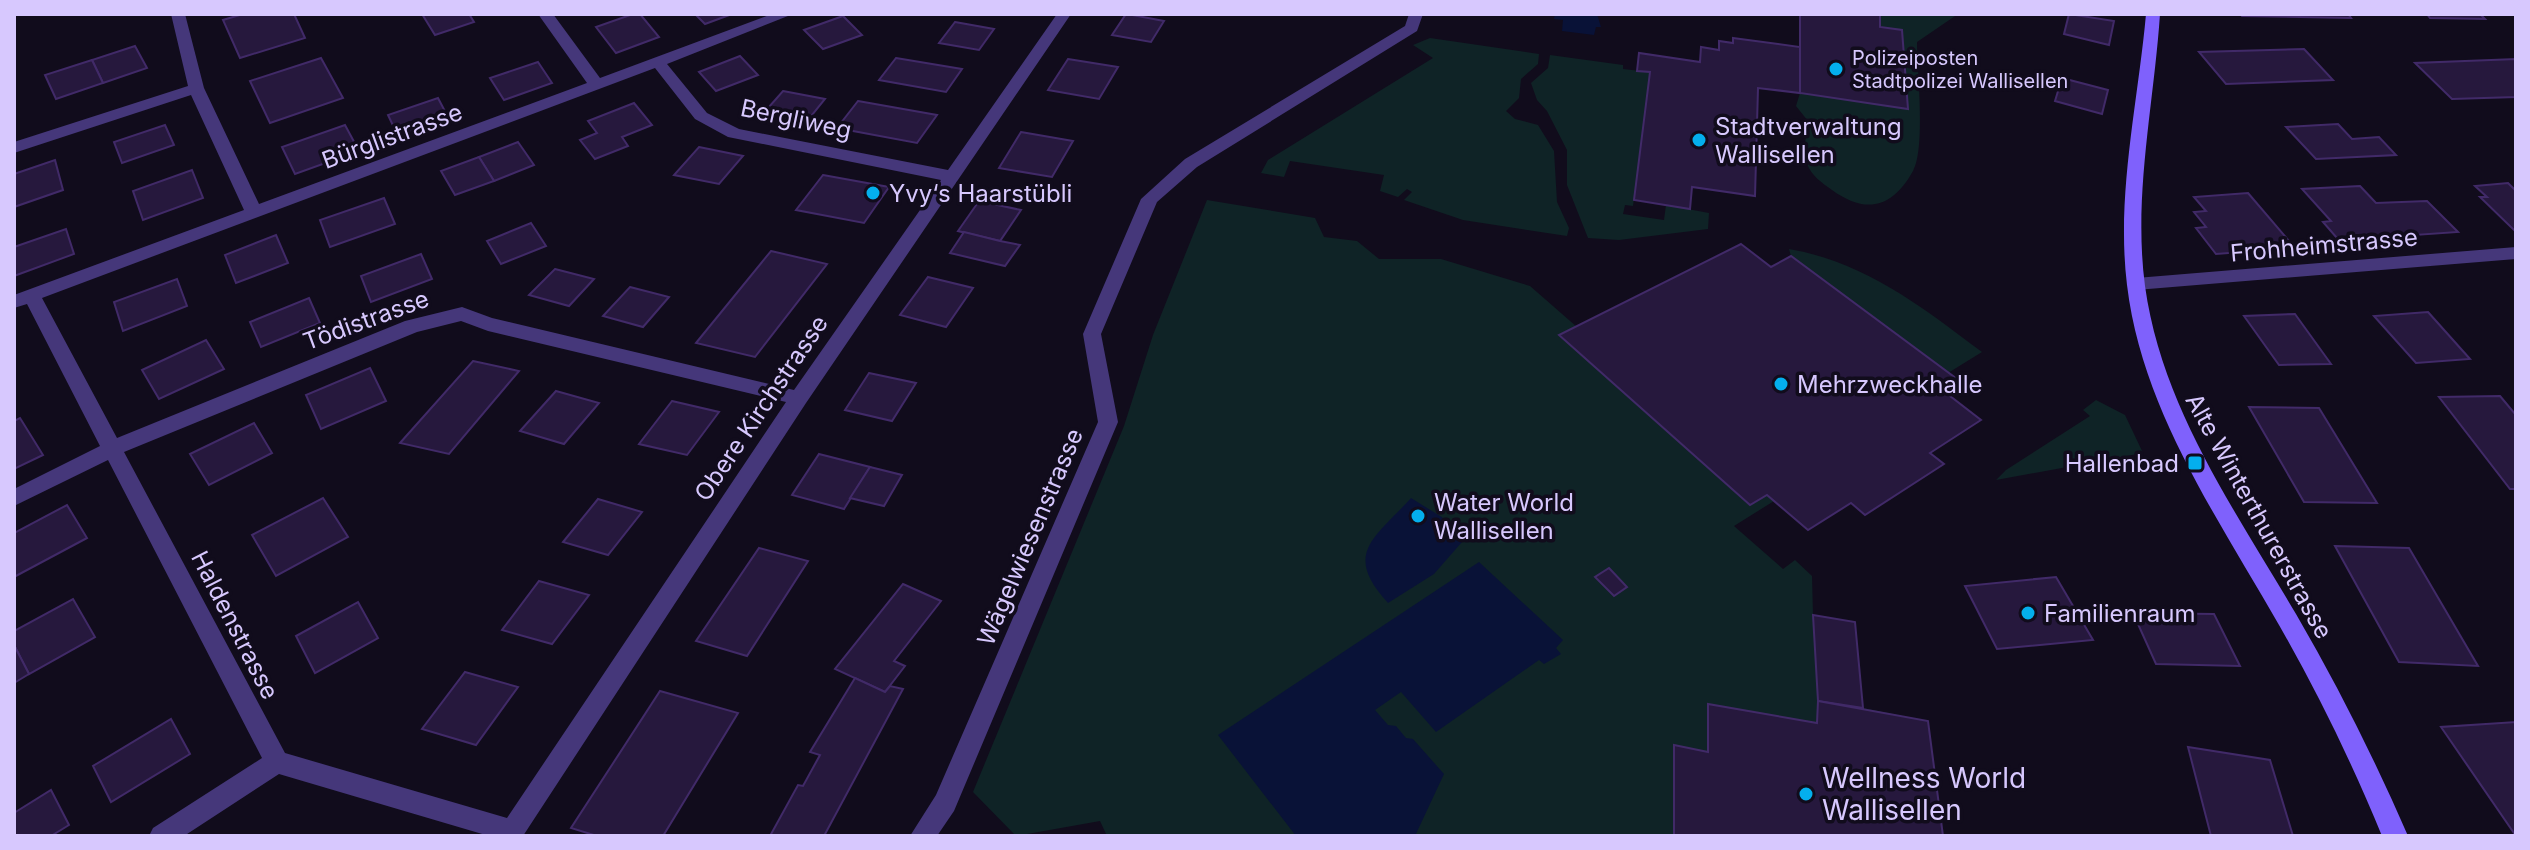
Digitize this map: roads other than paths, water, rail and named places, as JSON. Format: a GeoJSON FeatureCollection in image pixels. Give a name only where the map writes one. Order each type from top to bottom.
{"type":"FeatureCollection","features":[{"type":"Feature","properties":{"kind":"main road","name":"Alte Winterthurerstrasse"},"geometry":{"type":"LineString","coordinates":[[2153,14],[2135,178],[2136,284],[2147,340],[2171,412],[2195,463],[2273,594],[2332,702],[2376,788],[2395,836]]}},
{"type":"Feature","properties":{"kind":"street"},"geometry":{"type":"LineString","coordinates":[[178,14],[196,88],[254,212]]}},
{"type":"Feature","properties":{"kind":"street"},"geometry":{"type":"LineString","coordinates":[[545,14],[597,85]]}},
{"type":"Feature","properties":{"kind":"street","name":"Bürglistrasse"},"geometry":{"type":"LineString","coordinates":[[23,299],[786,14]]}},
{"type":"Feature","properties":{"kind":"street","name":"Obere Kirchstrasse"},"geometry":{"type":"LineString","coordinates":[[510,833],[799,398],[1064,14]]}},
{"type":"Feature","properties":{"kind":"street","name":"Wägelwiesenstrasse"},"geometry":{"type":"LineString","coordinates":[[923,836],[945,803],[1108,422],[1092,334],[1150,199],[1191,163],[1412,28],[1416,14]]}},
{"type":"Feature","properties":{"kind":"street","name":"Bergliweg"},"geometry":{"type":"LineString","coordinates":[[658,62],[701,116],[734,133],[950,176]]}},
{"type":"Feature","properties":{"kind":"street"},"geometry":{"type":"LineString","coordinates":[[14,148],[196,88]]}},
{"type":"Feature","properties":{"kind":"street","name":"Frohheimstrasse"},"geometry":{"type":"LineString","coordinates":[[2136,284],[2516,253]]}},
{"type":"Feature","properties":{"kind":"street","name":"Haldenstrasse"},"geometry":{"type":"LineString","coordinates":[[23,299],[114,448],[277,762]]}},
{"type":"Feature","properties":{"kind":"street","name":"Tödistrasse"},"geometry":{"type":"LineString","coordinates":[[14,498],[114,448],[412,326],[462,314],[488,324],[799,398]]}},
{"type":"Feature","properties":{"kind":"street"},"geometry":{"type":"LineString","coordinates":[[162,836],[277,762],[510,833]]}},
{"type":"Feature","properties":{"kind":"water"},"geometry":{"type":"Polygon","coordinates":[[[1555,14],[1597,14],[1601,27],[1596,27],[1594,35],[1562,31],[1563,20],[1554,19],[1555,14]]]}},
{"type":"Feature","properties":{"kind":"water"},"geometry":{"type":"Polygon","coordinates":[[[1411,498],[1469,534],[1434,574],[1388,603],[1374,586],[1367,571],[1366,558],[1376,536],[1411,498]]]}},
{"type":"Feature","properties":{"kind":"water"},"geometry":{"type":"Polygon","coordinates":[[[1479,562],[1563,640],[1556,648],[1561,654],[1544,664],[1539,660],[1436,732],[1401,692],[1375,710],[1388,725],[1396,726],[1406,738],[1413,739],[1444,774],[1415,836],[1296,836],[1218,735],[1479,562]]]}},
{"type":"Feature","properties":{"kind":"place","name":"Polizeiposten Stadtpolizei Wallisellen"},"geometry":{"type":"Point","coordinates":[1836,69]}},
{"type":"Feature","properties":{"kind":"place","name":"Stadtverwaltung Wallisellen"},"geometry":{"type":"Point","coordinates":[1699,140]}},
{"type":"Feature","properties":{"kind":"place","name":"Yvy‘s Haarstübli"},"geometry":{"type":"Point","coordinates":[873,193]}},
{"type":"Feature","properties":{"kind":"place","name":"Mehrzweckhalle"},"geometry":{"type":"Point","coordinates":[1781,384]}},
{"type":"Feature","properties":{"kind":"place","name":"Hallenbad"},"geometry":{"type":"Point","coordinates":[2195,463]}},
{"type":"Feature","properties":{"kind":"place","name":"Water World Wallisellen"},"geometry":{"type":"Point","coordinates":[1418,516]}},
{"type":"Feature","properties":{"kind":"place","name":"Familienraum"},"geometry":{"type":"Point","coordinates":[2028,613]}},
{"type":"Feature","properties":{"kind":"place","name":"Wellness World Wallisellen"},"geometry":{"type":"Point","coordinates":[1806,794]}}]}
